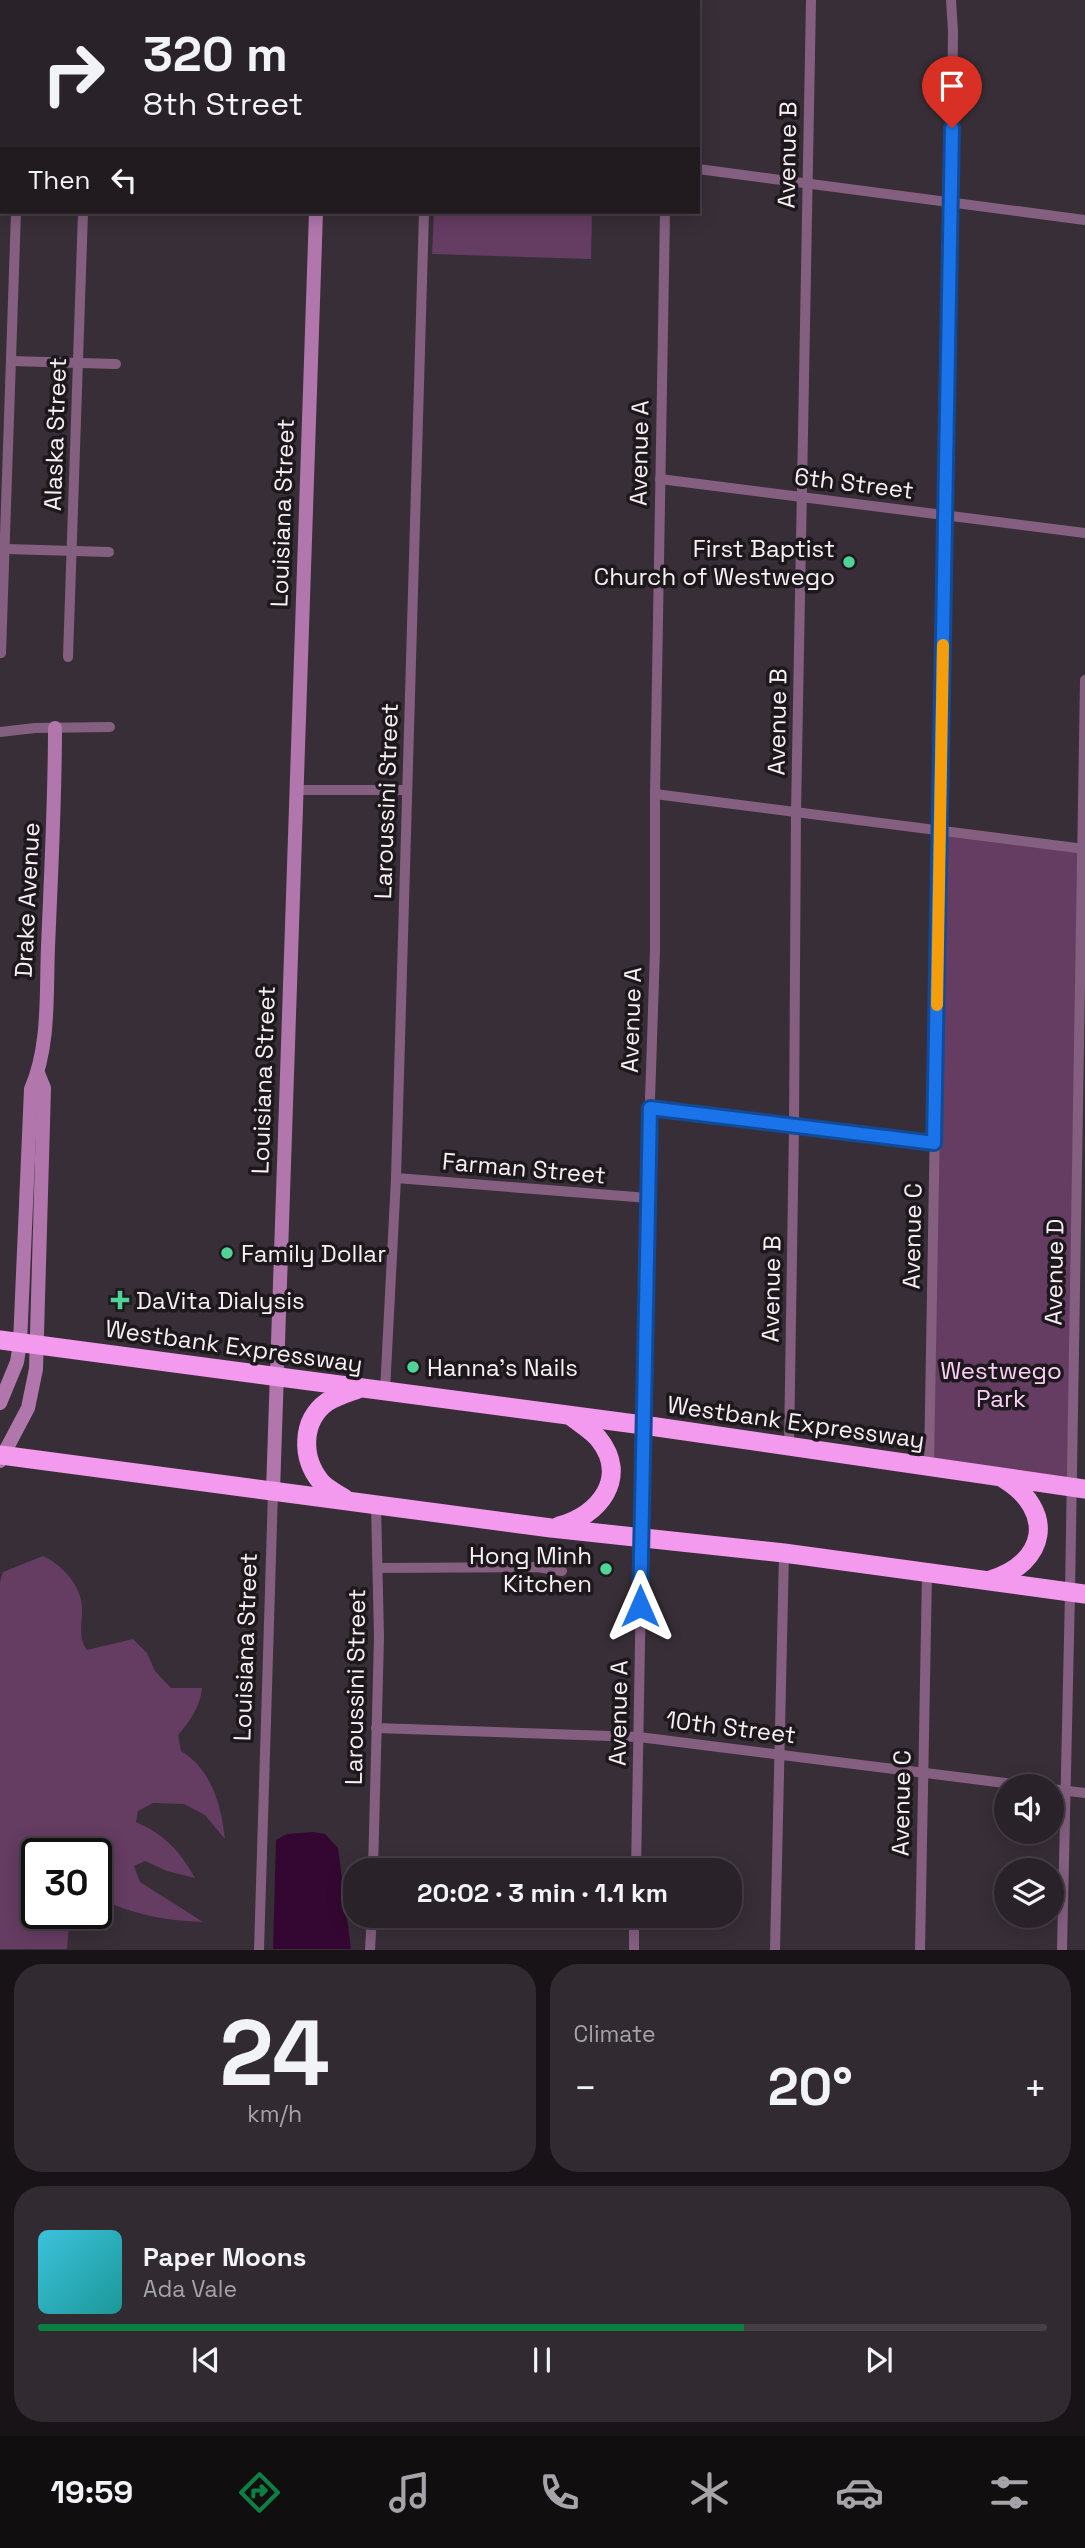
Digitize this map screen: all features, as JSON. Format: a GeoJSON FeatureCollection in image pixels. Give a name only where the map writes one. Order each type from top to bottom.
{"type":"FeatureCollection","features":[{"type":"Feature","properties":{"kind":"highway","name":"Westbank Expressway"},"geometry":{"type":"LineString","coordinates":[[19,1342],[643,1425],[1078,1488]]}},
{"type":"Feature","properties":{"kind":"highway"},"geometry":{"type":"LineString","coordinates":[[348,1501],[323,1484],[315,1473],[309,1461],[306,1439],[309,1426],[325,1404],[337,1396],[362,1387]]}},
{"type":"Feature","properties":{"kind":"highway"},"geometry":{"type":"LineString","coordinates":[[551,1528],[575,1522],[589,1513],[600,1503],[610,1479],[610,1465],[600,1440],[570,1416]]}},
{"type":"Feature","properties":{"kind":"highway"},"geometry":{"type":"LineString","coordinates":[[1,1457],[551,1528],[783,1553],[1078,1593]]}},
{"type":"Feature","properties":{"kind":"highway"},"geometry":{"type":"LineString","coordinates":[[986,1582],[1018,1568],[1029,1558],[1039,1534],[1036,1512],[1031,1502],[1018,1487],[998,1475]]}},
{"type":"Feature","properties":{"kind":"main road","name":"Louisiana Street"},"geometry":{"type":"LineString","coordinates":[[273,1491],[316,214]]}},
{"type":"Feature","properties":{"kind":"main road","name":"Drake Avenue"},"geometry":{"type":"LineString","coordinates":[[0,1404],[12,1378],[19,1342],[44,1088],[38,1073],[44,1028],[55,824],[55,728]]}},
{"type":"Feature","properties":{"kind":"main road","name":"Drake Avenue"},"geometry":{"type":"LineString","coordinates":[[1,1457],[28,1408],[34,1389],[19,1342]]}},
{"type":"Feature","properties":{"kind":"street","name":"Avenue B"},"geometry":{"type":"LineString","coordinates":[[789,1446],[796,812],[811,0]]}},
{"type":"Feature","properties":{"kind":"street","name":"Avenue C"},"geometry":{"type":"LineString","coordinates":[[929,1465],[951,201],[951,0]]}},
{"type":"Feature","properties":{"kind":"street"},"geometry":{"type":"LineString","coordinates":[[700,169],[1085,220]]}},
{"type":"Feature","properties":{"kind":"street"},"geometry":{"type":"LineString","coordinates":[[1,653],[16,214]]}},
{"type":"Feature","properties":{"kind":"street","name":"Alaska Street"},"geometry":{"type":"LineString","coordinates":[[68,657],[83,214]]}},
{"type":"Feature","properties":{"kind":"street","name":"Laroussini Street"},"geometry":{"type":"LineString","coordinates":[[385,1391],[396,1178],[424,214]]}},
{"type":"Feature","properties":{"kind":"street","name":"Avenue A"},"geometry":{"type":"LineString","coordinates":[[636,1858],[665,214]]}},
{"type":"Feature","properties":{"kind":"street"},"geometry":{"type":"LineString","coordinates":[[11,361],[116,364]]}},
{"type":"Feature","properties":{"kind":"street","name":"6th Street"},"geometry":{"type":"LineString","coordinates":[[660,479],[1085,534]]}},
{"type":"Feature","properties":{"kind":"street"},"geometry":{"type":"LineString","coordinates":[[6,549],[109,552]]}},
{"type":"Feature","properties":{"kind":"street","name":"Avenue D"},"geometry":{"type":"LineString","coordinates":[[1062,1950],[1065,1790],[1078,1593],[1085,680]]}},
{"type":"Feature","properties":{"kind":"street"},"geometry":{"type":"LineString","coordinates":[[0,732],[35,728],[110,727]]}},
{"type":"Feature","properties":{"kind":"street"},"geometry":{"type":"LineString","coordinates":[[296,790],[407,790]]}},
{"type":"Feature","properties":{"kind":"street"},"geometry":{"type":"LineString","coordinates":[[655,794],[1083,849]]}},
{"type":"Feature","properties":{"kind":"street"},"geometry":{"type":"LineString","coordinates":[[650,1108],[934,1143]]}},
{"type":"Feature","properties":{"kind":"street","name":"Farman Street"},"geometry":{"type":"LineString","coordinates":[[396,1178],[648,1198]]}},
{"type":"Feature","properties":{"kind":"street","name":"Louisiana Street"},"geometry":{"type":"LineString","coordinates":[[259,1950],[273,1491]]}},
{"type":"Feature","properties":{"kind":"street","name":"Laroussini Street"},"geometry":{"type":"LineString","coordinates":[[373,1858],[379,1637],[376,1505]]}},
{"type":"Feature","properties":{"kind":"street"},"geometry":{"type":"LineString","coordinates":[[775,1950],[783,1553]]}},
{"type":"Feature","properties":{"kind":"street"},"geometry":{"type":"LineString","coordinates":[[378,1568],[537,1567],[562,1571]]}},
{"type":"Feature","properties":{"kind":"street","name":"Avenue C"},"geometry":{"type":"LineString","coordinates":[[920,1950],[927,1574]]}},
{"type":"Feature","properties":{"kind":"street","name":"10th Street"},"geometry":{"type":"LineString","coordinates":[[376,1728],[639,1737],[994,1781]]}},
{"type":"Feature","properties":{"kind":"street"},"geometry":{"type":"LineString","coordinates":[[1065,1790],[1085,1793]]}},
{"type":"Feature","properties":{"kind":"street"},"geometry":{"type":"LineString","coordinates":[[370,1950],[371,1928]]}},
{"type":"Feature","properties":{"kind":"street"},"geometry":{"type":"LineString","coordinates":[[634,1928],[634,1950]]}},
{"type":"Feature","properties":{"kind":"green space"},"geometry":{"type":"Polygon","coordinates":[[[434,214],[592,214],[591,259],[432,254],[434,214]]]}},
{"type":"Feature","properties":{"kind":"green space","name":"Westwego Park"},"geometry":{"type":"Polygon","coordinates":[[[940,830],[1082,848],[1071,1487],[929,1465],[940,830]]]}},
{"type":"Feature","properties":{"kind":"green space"},"geometry":{"type":"Polygon","coordinates":[[[43,1556],[57,1564],[74,1583],[81,1599],[81,1634],[87,1650],[133,1639],[147,1653],[155,1671],[171,1688],[202,1688],[194,1713],[178,1735],[181,1751],[200,1768],[213,1789],[225,1839],[205,1815],[184,1804],[153,1803],[138,1811],[136,1822],[170,1844],[195,1878],[167,1871],[145,1861],[134,1866],[140,1882],[203,1922],[148,1916],[112,1904],[112,1838],[21,1838],[21,1929],[69,1929],[67,1949],[0,1949],[0,1582],[3,1572],[43,1556]]]}},
{"type":"Feature","properties":{"kind":"shaded area"},"geometry":{"type":"Polygon","coordinates":[[[287,1834],[325,1834],[338,1848],[343,1887],[343,1928],[348,1928],[351,1949],[273,1949],[276,1840],[287,1834]]]}},
{"type":"Feature","properties":{"kind":"slow traffic"},"geometry":{"type":"LineString","coordinates":[[937,1005],[943,645]]}},
{"type":"Feature","properties":{"kind":"place","name":"First Baptist Church of Westwego"},"geometry":{"type":"Point","coordinates":[849,562]}},
{"type":"Feature","properties":{"kind":"place","name":"Family Dollar"},"geometry":{"type":"Point","coordinates":[227,1253]}},
{"type":"Feature","properties":{"kind":"place","name":"DaVita Dialysis"},"geometry":{"type":"Point","coordinates":[120,1300]}},
{"type":"Feature","properties":{"kind":"place","name":"Hanna's Nails"},"geometry":{"type":"Point","coordinates":[413,1367]}},
{"type":"Feature","properties":{"kind":"place","name":"Hong Minh Kitchen"},"geometry":{"type":"Point","coordinates":[606,1569]}},
{"type":"Feature","properties":{"kind":"route"},"geometry":{"type":"LineString","coordinates":[[640,1606],[650,1108],[934,1143],[952,128]]}}]}
